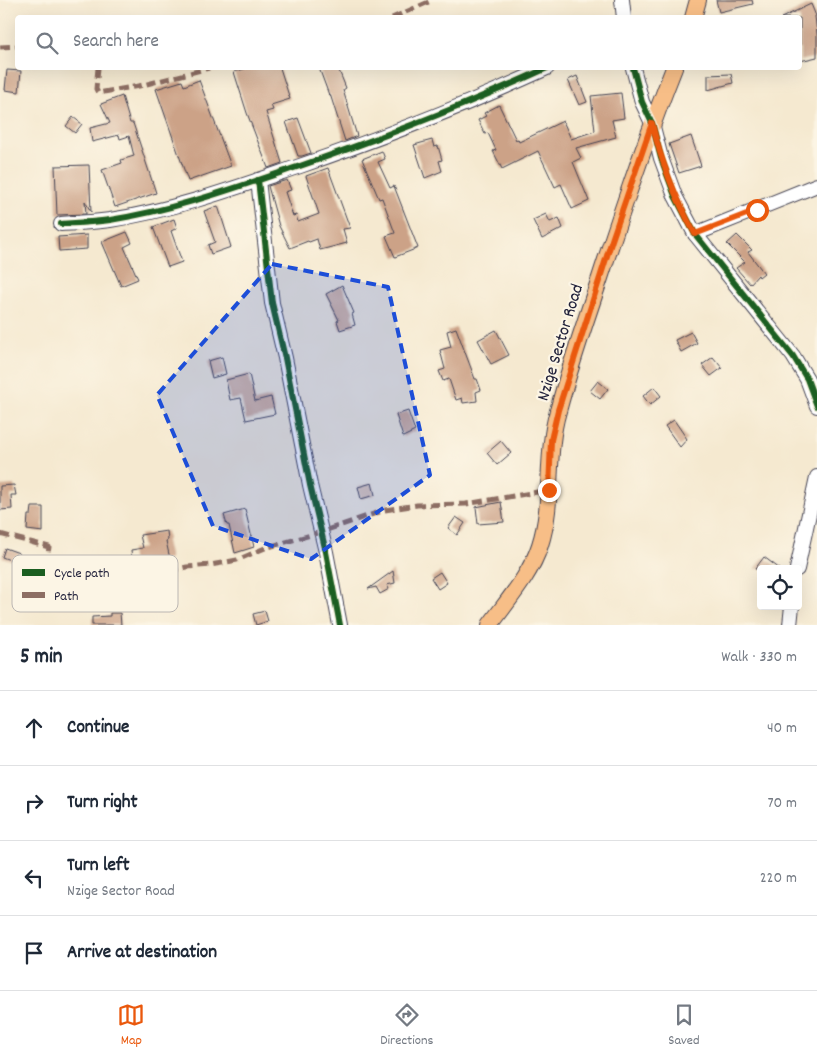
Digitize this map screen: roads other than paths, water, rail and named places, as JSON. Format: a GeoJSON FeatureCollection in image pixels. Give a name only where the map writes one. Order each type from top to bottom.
{"type":"FeatureCollection","features":[{"type":"Feature","properties":{"kind":"main road"},"geometry":{"type":"LineString","coordinates":[[694,15],[698,0]]}},
{"type":"Feature","properties":{"kind":"main road","name":"Nzige Sector Road"},"geometry":{"type":"LineString","coordinates":[[490,625],[521,582],[540,546],[548,507],[551,440],[558,410],[603,267],[652,123],[673,70]]}},
{"type":"Feature","properties":{"kind":"street"},"geometry":{"type":"LineString","coordinates":[[622,0],[624,15]]}},
{"type":"Feature","properties":{"kind":"street"},"geometry":{"type":"LineString","coordinates":[[61,224],[92,222],[131,216],[216,194],[398,131],[542,70]]}},
{"type":"Feature","properties":{"kind":"street"},"geometry":{"type":"LineString","coordinates":[[634,70],[642,102],[652,123],[661,158],[676,196],[695,234],[793,356],[807,379],[817,406]]}},
{"type":"Feature","properties":{"kind":"street"},"geometry":{"type":"LineString","coordinates":[[258,180],[272,303],[340,625]]}},
{"type":"Feature","properties":{"kind":"street"},"geometry":{"type":"LineString","coordinates":[[695,234],[817,185]]}},
{"type":"Feature","properties":{"kind":"street"},"geometry":{"type":"LineString","coordinates":[[798,565],[817,477]]}},
{"type":"Feature","properties":{"kind":"street"},"geometry":{"type":"LineString","coordinates":[[790,625],[792,610]]}}]}
